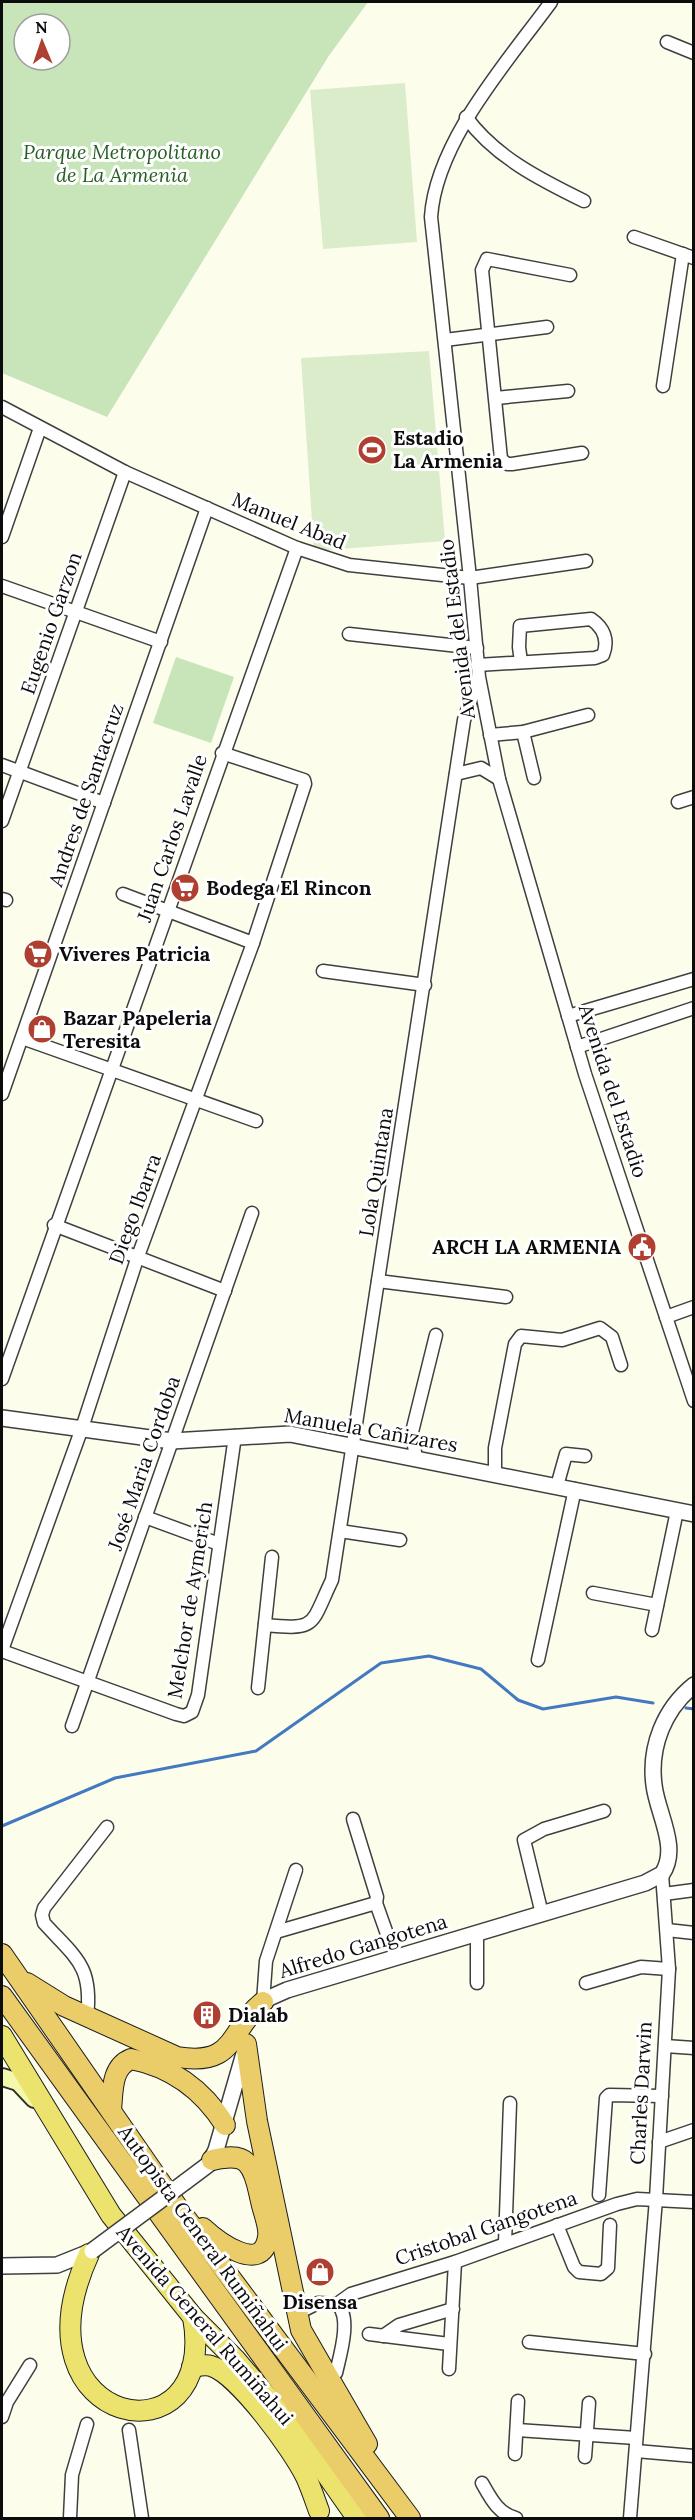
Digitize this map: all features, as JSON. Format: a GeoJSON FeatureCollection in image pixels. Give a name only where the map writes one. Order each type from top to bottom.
{"type":"FeatureCollection","features":[{"type":"Feature","properties":{"kind":"highway","name":"Autopista General Rumiñahui"},"geometry":{"type":"LineString","coordinates":[[2,1954],[176,2205],[410,2518]]}},
{"type":"Feature","properties":{"kind":"highway"},"geometry":{"type":"LineString","coordinates":[[18,1977],[87,2017],[177,2057],[207,2058],[228,2047],[254,2009],[263,2002]]}},
{"type":"Feature","properties":{"kind":"highway","name":"Autopista General Rumiñahui"},"geometry":{"type":"LineString","coordinates":[[2,1996],[379,2518]]}},
{"type":"Feature","properties":{"kind":"highway"},"geometry":{"type":"LineString","coordinates":[[246,2044],[257,2121],[301,2331],[410,2518]]}},
{"type":"Feature","properties":{"kind":"highway"},"geometry":{"type":"LineString","coordinates":[[111,2109],[115,2076],[123,2063],[131,2059],[162,2068],[190,2084],[210,2102],[225,2126]]}},
{"type":"Feature","properties":{"kind":"highway"},"geometry":{"type":"LineString","coordinates":[[176,2205],[224,2247],[247,2254],[257,2253],[265,2247],[269,2235],[254,2174],[247,2162],[239,2158],[212,2160]]}},
{"type":"Feature","properties":{"kind":"main road","name":"Avenida General Rumiñahui"},"geometry":{"type":"LineString","coordinates":[[2,2036],[111,2214],[144,2259],[264,2392],[357,2518]]}},
{"type":"Feature","properties":{"kind":"main road"},"geometry":{"type":"LineString","coordinates":[[2,2078],[11,2079],[26,2087],[62,2137]]}},
{"type":"Feature","properties":{"kind":"main road"},"geometry":{"type":"LineString","coordinates":[[90,2253],[79,2276],[70,2332],[74,2362],[93,2390],[117,2407],[131,2411],[148,2411],[176,2397],[192,2367],[196,2340],[194,2317]]}},
{"type":"Feature","properties":{"kind":"main road"},"geometry":{"type":"LineString","coordinates":[[192,2367],[206,2365],[214,2367],[239,2386],[292,2452],[306,2477],[319,2515]]}},
{"type":"Feature","properties":{"kind":"street","name":"Avenida del Estadio"},"geometry":{"type":"LineString","coordinates":[[551,2],[466,117],[444,167],[432,208],[471,578],[478,671],[499,779],[577,1047],[666,1317],[691,1385],[693,1401]]}},
{"type":"Feature","properties":{"kind":"street"},"geometry":{"type":"LineString","coordinates":[[667,42],[693,53]]}},
{"type":"Feature","properties":{"kind":"street"},"geometry":{"type":"LineString","coordinates":[[466,117],[506,156],[536,177],[584,201]]}},
{"type":"Feature","properties":{"kind":"street"},"geometry":{"type":"LineString","coordinates":[[634,237],[688,256],[663,386]]}},
{"type":"Feature","properties":{"kind":"street"},"geometry":{"type":"LineString","coordinates":[[570,275],[487,259],[482,270],[501,459],[507,464],[582,453]]}},
{"type":"Feature","properties":{"kind":"street"},"geometry":{"type":"LineString","coordinates":[[445,340],[547,327]]}},
{"type":"Feature","properties":{"kind":"street"},"geometry":{"type":"LineString","coordinates":[[496,398],[568,391]]}},
{"type":"Feature","properties":{"kind":"street","name":"Manuel Abad"},"geometry":{"type":"LineString","coordinates":[[2,407],[125,472],[297,548],[349,565],[471,578],[586,561]]}},
{"type":"Feature","properties":{"kind":"street"},"geometry":{"type":"LineString","coordinates":[[2,537],[40,428]]}},
{"type":"Feature","properties":{"kind":"street","name":"Eugenio Garzon"},"geometry":{"type":"LineString","coordinates":[[2,821],[125,472]]}},
{"type":"Feature","properties":{"kind":"street","name":"Andres de Santacruz"},"geometry":{"type":"LineString","coordinates":[[2,1094],[4,1081],[22,1038],[207,508]]}},
{"type":"Feature","properties":{"kind":"street","name":"Juan Carlos Lavalle"},"geometry":{"type":"LineString","coordinates":[[2,1379],[54,1226],[297,548]]}},
{"type":"Feature","properties":{"kind":"street"},"geometry":{"type":"LineString","coordinates":[[2,586],[161,642]]}},
{"type":"Feature","properties":{"kind":"street"},"geometry":{"type":"LineString","coordinates":[[478,671],[521,662],[596,658],[603,655],[606,648],[604,632],[600,625],[591,619],[520,626],[521,662]]}},
{"type":"Feature","properties":{"kind":"street"},"geometry":{"type":"LineString","coordinates":[[349,634],[477,648]]}},
{"type":"Feature","properties":{"kind":"street","name":"Lola Quintana"},"geometry":{"type":"LineString","coordinates":[[265,1625],[304,1627],[311,1622],[332,1580],[464,720],[478,671]]}},
{"type":"Feature","properties":{"kind":"street"},"geometry":{"type":"LineString","coordinates":[[490,735],[524,732],[588,715]]}},
{"type":"Feature","properties":{"kind":"street"},"geometry":{"type":"LineString","coordinates":[[524,732],[534,778]]}},
{"type":"Feature","properties":{"kind":"street","name":"Diego Ibarra"},"geometry":{"type":"LineString","coordinates":[[2,1650],[82,1428],[137,1259],[253,943],[305,782],[222,753]]}},
{"type":"Feature","properties":{"kind":"street"},"geometry":{"type":"LineString","coordinates":[[2,765],[104,803]]}},
{"type":"Feature","properties":{"kind":"street"},"geometry":{"type":"LineString","coordinates":[[456,774],[480,768],[499,779]]}},
{"type":"Feature","properties":{"kind":"street"},"geometry":{"type":"LineString","coordinates":[[678,802],[693,797]]}},
{"type":"Feature","properties":{"kind":"street"},"geometry":{"type":"LineString","coordinates":[[123,894],[253,943]]}},
{"type":"Feature","properties":{"kind":"street"},"geometry":{"type":"LineString","coordinates":[[322,971],[425,985]]}},
{"type":"Feature","properties":{"kind":"street"},"geometry":{"type":"LineString","coordinates":[[568,1016],[693,980]]}},
{"type":"Feature","properties":{"kind":"street"},"geometry":{"type":"LineString","coordinates":[[577,1047],[693,1008]]}},
{"type":"Feature","properties":{"kind":"street"},"geometry":{"type":"LineString","coordinates":[[22,1038],[256,1121]]}},
{"type":"Feature","properties":{"kind":"street","name":"José Maria Cordoba"},"geometry":{"type":"LineString","coordinates":[[72,1726],[252,1212]]}},
{"type":"Feature","properties":{"kind":"street"},"geometry":{"type":"LineString","coordinates":[[54,1226],[225,1291]]}},
{"type":"Feature","properties":{"kind":"street"},"geometry":{"type":"LineString","coordinates":[[378,1281],[506,1297]]}},
{"type":"Feature","properties":{"kind":"street"},"geometry":{"type":"LineString","coordinates":[[666,1317],[693,1307]]}},
{"type":"Feature","properties":{"kind":"street"},"geometry":{"type":"LineString","coordinates":[[495,1474],[495,1448],[516,1344],[521,1336],[562,1340],[596,1328],[605,1330],[612,1337],[621,1365]]}},
{"type":"Feature","properties":{"kind":"street"},"geometry":{"type":"LineString","coordinates":[[416,1459],[412,1432],[436,1335]]}},
{"type":"Feature","properties":{"kind":"street","name":"Manuela Cañizares"},"geometry":{"type":"LineString","coordinates":[[2,1418],[172,1441],[290,1434],[693,1514]]}},
{"type":"Feature","properties":{"kind":"street","name":"Melchor de Aymerich"},"geometry":{"type":"LineString","coordinates":[[2,1650],[182,1716],[192,1712],[198,1695],[235,1436]]}},
{"type":"Feature","properties":{"kind":"street"},"geometry":{"type":"LineString","coordinates":[[557,1486],[566,1454],[585,1456]]}},
{"type":"Feature","properties":{"kind":"street"},"geometry":{"type":"LineString","coordinates":[[538,1660],[575,1490]]}},
{"type":"Feature","properties":{"kind":"street"},"geometry":{"type":"LineString","coordinates":[[652,1630],[678,1511]]}},
{"type":"Feature","properties":{"kind":"street"},"geometry":{"type":"LineString","coordinates":[[145,1517],[219,1544]]}},
{"type":"Feature","properties":{"kind":"street"},"geometry":{"type":"LineString","coordinates":[[340,1531],[400,1540]]}},
{"type":"Feature","properties":{"kind":"street"},"geometry":{"type":"LineString","coordinates":[[258,1688],[272,1557]]}},
{"type":"Feature","properties":{"kind":"street"},"geometry":{"type":"LineString","coordinates":[[593,1593],[657,1605]]}},
{"type":"Feature","properties":{"kind":"street","name":"Charles Darwin"},"geometry":{"type":"LineString","coordinates":[[630,2518],[645,2354],[669,1969],[668,1930],[662,1874],[669,1855],[654,1786],[654,1754],[663,1723],[684,1693],[693,1685]]}},
{"type":"Feature","properties":{"kind":"street"},"geometry":{"type":"LineString","coordinates":[[542,1914],[524,1840],[544,1829],[604,1811]]}},
{"type":"Feature","properties":{"kind":"street"},"geometry":{"type":"LineString","coordinates":[[353,1818],[377,1897],[376,1903],[387,1934]]}},
{"type":"Feature","properties":{"kind":"street"},"geometry":{"type":"LineString","coordinates":[[87,2017],[89,1999],[85,1971],[44,1923],[42,1915],[44,1908],[107,1827]]}},
{"type":"Feature","properties":{"kind":"street"},"geometry":{"type":"LineString","coordinates":[[263,2002],[264,1969],[296,1870]]}},
{"type":"Feature","properties":{"kind":"street","name":"Alfredo Gangotena"},"geometry":{"type":"LineString","coordinates":[[2,2266],[57,2265],[90,2253],[212,2160],[225,2126],[252,2023],[263,2002],[287,1990],[645,1883],[662,1874]]}},
{"type":"Feature","properties":{"kind":"street"},"geometry":{"type":"LineString","coordinates":[[664,1894],[693,1890]]}},
{"type":"Feature","properties":{"kind":"street"},"geometry":{"type":"LineString","coordinates":[[276,1932],[376,1903]]}},
{"type":"Feature","properties":{"kind":"street"},"geometry":{"type":"LineString","coordinates":[[668,1930],[693,1933]]}},
{"type":"Feature","properties":{"kind":"street"},"geometry":{"type":"LineString","coordinates":[[477,1934],[477,1983]]}},
{"type":"Feature","properties":{"kind":"street"},"geometry":{"type":"LineString","coordinates":[[586,1983],[641,1967],[669,1969]]}},
{"type":"Feature","properties":{"kind":"street"},"geometry":{"type":"LineString","coordinates":[[665,2046],[693,2048]]}},
{"type":"Feature","properties":{"kind":"street"},"geometry":{"type":"LineString","coordinates":[[599,2195],[606,2098],[609,2095],[662,2096]]}},
{"type":"Feature","properties":{"kind":"street"},"geometry":{"type":"LineString","coordinates":[[505,2243],[510,2103]]}},
{"type":"Feature","properties":{"kind":"street"},"geometry":{"type":"LineString","coordinates":[[659,2142],[693,2130]]}},
{"type":"Feature","properties":{"kind":"street","name":"Cristobal Gangotena"},"geometry":{"type":"LineString","coordinates":[[298,2313],[318,2303],[337,2304],[351,2294],[455,2262],[617,2204],[638,2199],[693,2202]]}},
{"type":"Feature","properties":{"kind":"street"},"geometry":{"type":"LineString","coordinates":[[557,2225],[574,2268],[579,2272],[602,2274],[608,2268],[610,2225]]}},
{"type":"Feature","properties":{"kind":"street"},"geometry":{"type":"LineString","coordinates":[[448,2368],[455,2262]]}},
{"type":"Feature","properties":{"kind":"street"},"geometry":{"type":"LineString","coordinates":[[336,2373],[344,2324],[343,2311],[337,2304]]}},
{"type":"Feature","properties":{"kind":"street"},"geometry":{"type":"LineString","coordinates":[[383,2336],[399,2325],[453,2309]]}},
{"type":"Feature","properties":{"kind":"street"},"geometry":{"type":"LineString","coordinates":[[369,2334],[449,2344]]}},
{"type":"Feature","properties":{"kind":"street"},"geometry":{"type":"LineString","coordinates":[[528,2342],[645,2354]]}},
{"type":"Feature","properties":{"kind":"street"},"geometry":{"type":"LineString","coordinates":[[2,2417],[7,2402],[30,2365]]}},
{"type":"Feature","properties":{"kind":"street"},"geometry":{"type":"LineString","coordinates":[[514,2454],[518,2401]]}},
{"type":"Feature","properties":{"kind":"street"},"geometry":{"type":"LineString","coordinates":[[585,2457],[589,2403]]}},
{"type":"Feature","properties":{"kind":"street"},"geometry":{"type":"LineString","coordinates":[[70,2518],[71,2482],[87,2424]]}},
{"type":"Feature","properties":{"kind":"street"},"geometry":{"type":"LineString","coordinates":[[129,2430],[142,2518]]}},
{"type":"Feature","properties":{"kind":"street"},"geometry":{"type":"LineString","coordinates":[[517,2430],[636,2438]]}},
{"type":"Feature","properties":{"kind":"street"},"geometry":{"type":"LineString","coordinates":[[636,2451],[693,2456]]}},
{"type":"Feature","properties":{"kind":"street"},"geometry":{"type":"LineString","coordinates":[[319,2515],[329,2480]]}},
{"type":"Feature","properties":{"kind":"street"},"geometry":{"type":"LineString","coordinates":[[482,2483],[499,2509],[516,2518]]}},
{"type":"Feature","properties":{"kind":"green space","name":"Parque Metropolitano de La Armenia"},"geometry":{"type":"Polygon","coordinates":[[[2,2],[368,2],[328,57],[107,417],[2,373],[2,2]]]}},
{"type":"Feature","properties":{"kind":"green space"},"geometry":{"type":"Polygon","coordinates":[[[405,83],[417,242],[323,249],[310,90],[405,83]]]}},
{"type":"Feature","properties":{"kind":"green space","name":"Estadio La Armenia"},"geometry":{"type":"Polygon","coordinates":[[[429,351],[445,541],[314,551],[301,358],[429,351]]]}},
{"type":"Feature","properties":{"kind":"green space"},"geometry":{"type":"Polygon","coordinates":[[[176,657],[234,677],[211,743],[153,723],[176,657]]]}},
{"type":"Feature","properties":{"kind":"waterway"},"geometry":{"type":"LineString","coordinates":[[2,1826],[115,1778],[256,1751],[381,1663],[429,1656],[481,1669],[518,1700],[543,1709],[616,1697],[653,1703]]}},
{"type":"Feature","properties":{"kind":"waterway"},"geometry":{"type":"LineString","coordinates":[[686,1708],[694,1709]]}},
{"type":"Feature","properties":{"kind":"place","name":"Estadio La Armenia"},"geometry":{"type":"Point","coordinates":[372,450]}},
{"type":"Feature","properties":{"kind":"place","name":"Bodega El Rincon"},"geometry":{"type":"Point","coordinates":[185,888]}},
{"type":"Feature","properties":{"kind":"place","name":"Viveres Patricia"},"geometry":{"type":"Point","coordinates":[38,954]}},
{"type":"Feature","properties":{"kind":"place","name":"Bazar Papeleria Teresita"},"geometry":{"type":"Point","coordinates":[42,1029]}},
{"type":"Feature","properties":{"kind":"place","name":"ARCH LA ARMENIA"},"geometry":{"type":"Point","coordinates":[642,1247]}},
{"type":"Feature","properties":{"kind":"place","name":"Dialab"},"geometry":{"type":"Point","coordinates":[207,2015]}},
{"type":"Feature","properties":{"kind":"place","name":"Disensa"},"geometry":{"type":"Point","coordinates":[320,2272]}}]}
